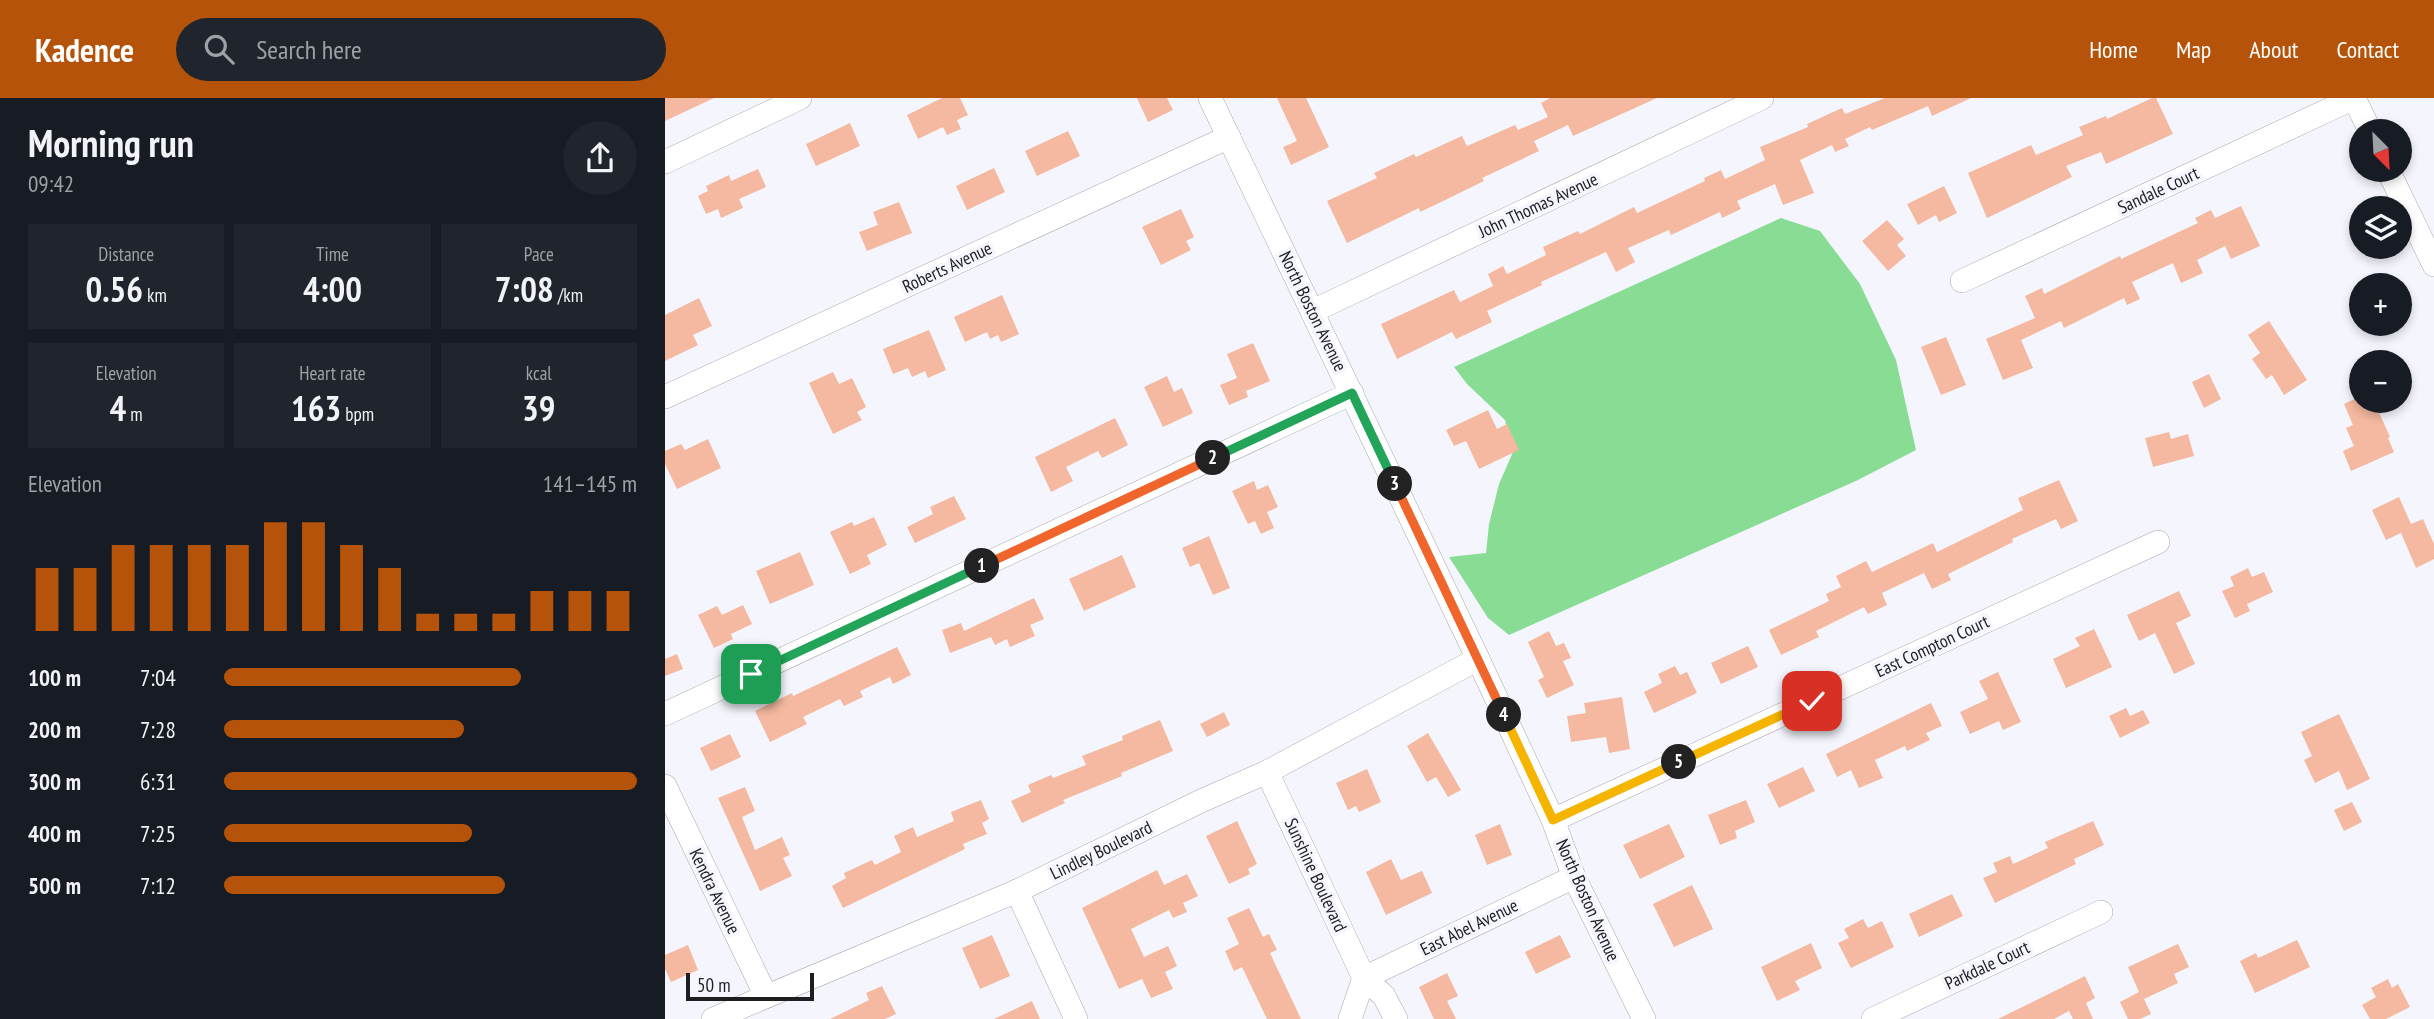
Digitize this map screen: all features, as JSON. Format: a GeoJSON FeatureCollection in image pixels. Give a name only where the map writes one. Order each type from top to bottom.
{"type":"FeatureCollection","features":[{"type":"Feature","properties":{"kind":"street"},"geometry":{"type":"LineString","coordinates":[[665,162],[800,98]]}},
{"type":"Feature","properties":{"kind":"street","name":"North Boston Avenue"},"geometry":{"type":"LineString","coordinates":[[1210,98],[1478,659],[1553,820],[1574,877],[1644,1019]]}},
{"type":"Feature","properties":{"kind":"street","name":"John Thomas Avenue"},"geometry":{"type":"LineString","coordinates":[[1313,311],[1762,98]]}},
{"type":"Feature","properties":{"kind":"street"},"geometry":{"type":"LineString","coordinates":[[2354,98],[2364,119]]}},
{"type":"Feature","properties":{"kind":"street","name":"Sandale Court"},"geometry":{"type":"LineString","coordinates":[[1962,281],[2354,98]]}},
{"type":"Feature","properties":{"kind":"street","name":"Roberts Avenue"},"geometry":{"type":"LineString","coordinates":[[665,397],[1229,137]]}},
{"type":"Feature","properties":{"kind":"street"},"geometry":{"type":"LineString","coordinates":[[2394,182],[2434,265]]}},
{"type":"Feature","properties":{"kind":"street"},"geometry":{"type":"LineString","coordinates":[[665,714],[1352,393]]}},
{"type":"Feature","properties":{"kind":"street","name":"East Compton Court"},"geometry":{"type":"LineString","coordinates":[[1553,820],[2158,542]]}},
{"type":"Feature","properties":{"kind":"street","name":"Lindley Boulevard"},"geometry":{"type":"LineString","coordinates":[[713,1019],[1017,891],[1201,801],[1267,772],[1478,659]]}},
{"type":"Feature","properties":{"kind":"street","name":"Sunshine Boulevard"},"geometry":{"type":"LineString","coordinates":[[1267,772],[1364,978],[1384,996],[1396,1019]]}},
{"type":"Feature","properties":{"kind":"street","name":"Kendra Avenue"},"geometry":{"type":"LineString","coordinates":[[665,786],[766,996]]}},
{"type":"Feature","properties":{"kind":"street","name":"East Abel Avenue"},"geometry":{"type":"LineString","coordinates":[[1364,978],[1574,877]]}},
{"type":"Feature","properties":{"kind":"street"},"geometry":{"type":"LineString","coordinates":[[1017,891],[1076,1019]]}},
{"type":"Feature","properties":{"kind":"street","name":"Parkdale Court"},"geometry":{"type":"LineString","coordinates":[[1873,1019],[2101,912]]}},
{"type":"Feature","properties":{"kind":"street"},"geometry":{"type":"LineString","coordinates":[[1350,1019],[1364,978]]}},
{"type":"Feature","properties":{"kind":"green space"},"geometry":{"type":"Polygon","coordinates":[[[1781,218],[1820,231],[1860,284],[1896,360],[1916,450],[1858,480],[1509,635],[1488,618],[1449,557],[1486,553],[1489,524],[1499,484],[1513,452],[1505,420],[1467,384],[1454,367],[1781,218]]]}},
{"type":"Feature","properties":{"kind":"building"},"geometry":{"type":"Polygon","coordinates":[[[665,98],[714,98],[665,121],[665,98]]]}},
{"type":"Feature","properties":{"kind":"building"},"geometry":{"type":"Polygon","coordinates":[[[942,98],[960,98],[968,115],[957,120],[961,129],[947,135],[943,127],[918,139],[907,115],[942,98]]]}},
{"type":"Feature","properties":{"kind":"building"},"geometry":{"type":"Polygon","coordinates":[[[1137,98],[1167,98],[1173,110],[1148,122],[1137,98]]]}},
{"type":"Feature","properties":{"kind":"building"},"geometry":{"type":"Polygon","coordinates":[[[1277,98],[1306,98],[1329,147],[1291,165],[1283,147],[1297,141],[1277,98]]]}},
{"type":"Feature","properties":{"kind":"building"},"geometry":{"type":"Polygon","coordinates":[[[1550,98],[1657,98],[1573,136],[1568,125],[1534,141],[1539,151],[1482,178],[1484,181],[1420,212],[1419,208],[1347,243],[1327,201],[1377,178],[1374,173],[1414,154],[1416,157],[1462,136],[1467,146],[1515,125],[1518,130],[1548,117],[1541,103],[1550,98]]]}},
{"type":"Feature","properties":{"kind":"building"},"geometry":{"type":"Polygon","coordinates":[[[1885,98],[1971,98],[1932,116],[1928,106],[1872,130],[1870,127],[1845,139],[1849,146],[1835,152],[1832,145],[1800,160],[1814,193],[1783,205],[1775,184],[1737,201],[1741,209],[1722,218],[1720,212],[1671,235],[1669,230],[1628,248],[1635,262],[1616,272],[1606,252],[1487,311],[1492,322],[1456,339],[1452,332],[1397,359],[1381,324],[1454,290],[1460,302],[1493,286],[1488,274],[1503,266],[1507,274],[1546,255],[1543,247],[1578,231],[1580,234],[1634,207],[1637,213],[1705,181],[1704,178],[1721,170],[1725,179],[1765,160],[1760,147],[1808,127],[1807,124],[1842,108],[1845,114],[1885,98]]]}},
{"type":"Feature","properties":{"kind":"building"},"geometry":{"type":"Polygon","coordinates":[[[2156,98],[2173,134],[2106,164],[2101,152],[2066,166],[2072,177],[1987,218],[1968,173],[2031,145],[2036,155],[2083,135],[2079,127],[2106,116],[2107,119],[2156,98]]]}},
{"type":"Feature","properties":{"kind":"building"},"geometry":{"type":"Polygon","coordinates":[[[850,123],[860,146],[816,166],[806,144],[850,123]]]}},
{"type":"Feature","properties":{"kind":"building"},"geometry":{"type":"Polygon","coordinates":[[[1068,131],[1080,156],[1037,176],[1025,151],[1068,131]]]}},
{"type":"Feature","properties":{"kind":"building"},"geometry":{"type":"Polygon","coordinates":[[[994,168],[1005,192],[967,210],[956,186],[994,168]]]}},
{"type":"Feature","properties":{"kind":"building"},"geometry":{"type":"Polygon","coordinates":[[[758,169],[766,187],[739,199],[743,208],[721,218],[718,209],[706,214],[698,196],[708,191],[706,186],[729,175],[731,181],[758,169]]]}},
{"type":"Feature","properties":{"kind":"building"},"geometry":{"type":"Polygon","coordinates":[[[1944,186],[1957,213],[1939,222],[1936,215],[1918,225],[1907,204],[1944,186]]]}},
{"type":"Feature","properties":{"kind":"building"},"geometry":{"type":"Polygon","coordinates":[[[899,202],[912,233],[867,251],[859,232],[878,225],[873,212],[899,202]]]}},
{"type":"Feature","properties":{"kind":"building"},"geometry":{"type":"Polygon","coordinates":[[[2241,206],[2260,246],[2231,259],[2225,246],[2197,260],[2203,273],[2181,283],[2173,263],[2132,282],[2140,299],[2127,305],[2124,298],[2064,328],[2061,321],[2021,340],[2033,368],[2003,380],[1986,339],[2035,318],[2025,296],[2042,288],[2044,294],[2120,256],[2121,259],[2198,223],[2195,218],[2211,210],[2215,218],[2241,206]]]}},
{"type":"Feature","properties":{"kind":"building"},"geometry":{"type":"Polygon","coordinates":[[[1181,209],[1194,237],[1186,241],[1191,250],[1161,265],[1142,227],[1181,209]]]}},
{"type":"Feature","properties":{"kind":"building"},"geometry":{"type":"Polygon","coordinates":[[[1887,220],[1904,239],[1897,245],[1906,256],[1888,271],[1862,241],[1887,220]]]}},
{"type":"Feature","properties":{"kind":"building"},"geometry":{"type":"Polygon","coordinates":[[[1002,295],[1019,334],[1001,342],[998,335],[990,339],[987,332],[965,342],[954,317],[1002,295]]]}},
{"type":"Feature","properties":{"kind":"building"},"geometry":{"type":"Polygon","coordinates":[[[699,298],[712,326],[693,335],[698,345],[665,361],[665,315],[699,298]]]}},
{"type":"Feature","properties":{"kind":"building"},"geometry":{"type":"Polygon","coordinates":[[[2269,321],[2307,380],[2284,395],[2272,375],[2266,379],[2252,359],[2260,353],[2248,335],[2269,321]]]}},
{"type":"Feature","properties":{"kind":"building"},"geometry":{"type":"Polygon","coordinates":[[[929,330],[946,370],[928,378],[925,371],[912,377],[908,368],[893,374],[883,349],[929,330]]]}},
{"type":"Feature","properties":{"kind":"building"},"geometry":{"type":"Polygon","coordinates":[[[1946,337],[1966,385],[1941,395],[1921,347],[1946,337]]]}},
{"type":"Feature","properties":{"kind":"building"},"geometry":{"type":"Polygon","coordinates":[[[1253,343],[1270,381],[1246,391],[1248,397],[1229,405],[1220,385],[1237,378],[1227,354],[1253,343]]]}},
{"type":"Feature","properties":{"kind":"building"},"geometry":{"type":"Polygon","coordinates":[[[833,372],[839,384],[852,378],[866,407],[857,412],[862,420],[833,434],[809,383],[833,372]]]}},
{"type":"Feature","properties":{"kind":"building"},"geometry":{"type":"Polygon","coordinates":[[[2209,374],[2221,399],[2204,408],[2192,382],[2209,374]]]}},
{"type":"Feature","properties":{"kind":"building"},"geometry":{"type":"Polygon","coordinates":[[[1167,376],[1174,392],[1182,388],[1193,413],[1163,427],[1144,387],[1167,376]]]}},
{"type":"Feature","properties":{"kind":"building"},"geometry":{"type":"Polygon","coordinates":[[[2349,402],[2349,413],[2379,413],[2394,452],[2351,471],[2343,451],[2354,446],[2346,428],[2353,425],[2344,404],[2349,402]]]}},
{"type":"Feature","properties":{"kind":"building"},"geometry":{"type":"Polygon","coordinates":[[[1488,410],[1497,429],[1507,424],[1519,450],[1479,469],[1466,441],[1454,446],[1446,430],[1488,410]]]}},
{"type":"Feature","properties":{"kind":"building"},"geometry":{"type":"Polygon","coordinates":[[[1115,418],[1128,445],[1102,458],[1098,451],[1066,467],[1073,481],[1051,492],[1035,457],[1115,418]]]}},
{"type":"Feature","properties":{"kind":"building"},"geometry":{"type":"Polygon","coordinates":[[[2169,432],[2171,439],[2188,434],[2194,456],[2153,467],[2145,438],[2169,432]]]}},
{"type":"Feature","properties":{"kind":"building"},"geometry":{"type":"Polygon","coordinates":[[[708,439],[721,468],[677,489],[665,464],[665,451],[681,444],[685,450],[708,439]]]}},
{"type":"Feature","properties":{"kind":"building"},"geometry":{"type":"Polygon","coordinates":[[[2059,480],[2078,521],[2061,529],[2056,519],[2012,539],[2013,542],[1948,574],[1951,580],[1932,589],[1924,573],[1882,593],[1887,605],[1868,614],[1864,607],[1816,631],[1819,637],[1781,655],[1769,630],[1829,601],[1826,594],[1841,587],[1836,576],[1866,561],[1872,572],[1933,543],[1937,552],[2023,510],[2018,498],[2059,480]]]}},
{"type":"Feature","properties":{"kind":"building"},"geometry":{"type":"Polygon","coordinates":[[[1254,481],[1257,490],[1268,485],[1278,507],[1267,512],[1274,528],[1261,534],[1255,521],[1248,524],[1232,491],[1254,481]]]}},
{"type":"Feature","properties":{"kind":"building"},"geometry":{"type":"Polygon","coordinates":[[[954,496],[966,519],[915,543],[907,527],[933,514],[930,507],[954,496]]]}},
{"type":"Feature","properties":{"kind":"building"},"geometry":{"type":"Polygon","coordinates":[[[2399,497],[2411,524],[2423,519],[2434,544],[2434,559],[2416,568],[2401,533],[2386,540],[2372,510],[2399,497]]]}},
{"type":"Feature","properties":{"kind":"building"},"geometry":{"type":"Polygon","coordinates":[[[874,517],[887,545],[867,555],[871,564],[850,574],[830,532],[852,522],[854,526],[874,517]]]}},
{"type":"Feature","properties":{"kind":"building"},"geometry":{"type":"Polygon","coordinates":[[[1209,536],[1230,588],[1213,595],[1199,563],[1190,567],[1182,548],[1209,536]]]}},
{"type":"Feature","properties":{"kind":"building"},"geometry":{"type":"Polygon","coordinates":[[[800,552],[814,585],[770,604],[756,571],[800,552]]]}},
{"type":"Feature","properties":{"kind":"building"},"geometry":{"type":"Polygon","coordinates":[[[1122,555],[1136,587],[1084,611],[1069,579],[1122,555]]]}},
{"type":"Feature","properties":{"kind":"building"},"geometry":{"type":"Polygon","coordinates":[[[2248,568],[2252,577],[2264,572],[2273,592],[2247,604],[2250,611],[2235,618],[2222,591],[2234,586],[2230,577],[2248,568]]]}},
{"type":"Feature","properties":{"kind":"building"},"geometry":{"type":"Polygon","coordinates":[[[2179,591],[2191,616],[2176,623],[2195,664],[2174,674],[2155,633],[2139,641],[2127,615],[2179,591]]]}},
{"type":"Feature","properties":{"kind":"building"},"geometry":{"type":"Polygon","coordinates":[[[1034,598],[1044,619],[1030,625],[1035,636],[1010,647],[1007,639],[995,645],[991,637],[950,653],[942,630],[961,623],[964,631],[1034,598]]]}},
{"type":"Feature","properties":{"kind":"building"},"geometry":{"type":"Polygon","coordinates":[[[743,605],[752,624],[731,634],[733,639],[714,648],[698,615],[717,606],[722,615],[743,605]]]}},
{"type":"Feature","properties":{"kind":"building"},"geometry":{"type":"Polygon","coordinates":[[[2094,629],[2112,667],[2066,688],[2053,659],[2080,646],[2075,638],[2094,629]]]}},
{"type":"Feature","properties":{"kind":"building"},"geometry":{"type":"Polygon","coordinates":[[[1549,631],[1556,646],[1564,643],[1571,658],[1563,661],[1574,685],[1547,698],[1538,680],[1544,677],[1528,642],[1549,631]]]}},
{"type":"Feature","properties":{"kind":"building"},"geometry":{"type":"Polygon","coordinates":[[[1748,646],[1758,667],[1721,684],[1711,663],[1748,646]]]}},
{"type":"Feature","properties":{"kind":"building"},"geometry":{"type":"Polygon","coordinates":[[[897,647],[911,675],[893,684],[890,677],[860,691],[863,697],[844,706],[840,699],[803,717],[807,724],[770,742],[755,711],[897,647]]]}},
{"type":"Feature","properties":{"kind":"building"},"geometry":{"type":"Polygon","coordinates":[[[677,654],[683,669],[665,676],[665,659],[677,654]]]}},
{"type":"Feature","properties":{"kind":"building"},"geometry":{"type":"Polygon","coordinates":[[[1675,666],[1680,675],[1687,672],[1697,693],[1654,713],[1644,692],[1662,683],[1658,674],[1675,666]]]}},
{"type":"Feature","properties":{"kind":"building"},"geometry":{"type":"Polygon","coordinates":[[[1998,672],[2021,722],[2003,730],[1999,721],[1970,734],[1960,712],[1988,699],[1979,681],[1998,672]]]}},
{"type":"Feature","properties":{"kind":"building"},"geometry":{"type":"Polygon","coordinates":[[[1622,697],[1630,749],[1609,753],[1606,737],[1571,742],[1567,716],[1586,713],[1584,703],[1622,697]]]}},
{"type":"Feature","properties":{"kind":"building"},"geometry":{"type":"Polygon","coordinates":[[[1931,703],[1942,726],[1926,733],[1930,740],[1907,751],[1905,746],[1875,760],[1883,778],[1859,788],[1851,770],[1837,777],[1826,754],[1931,703]]]}},
{"type":"Feature","properties":{"kind":"building"},"geometry":{"type":"Polygon","coordinates":[[[2126,708],[2130,716],[2143,710],[2150,723],[2120,738],[2109,716],[2126,708]]]}},
{"type":"Feature","properties":{"kind":"building"},"geometry":{"type":"Polygon","coordinates":[[[1224,712],[1230,725],[1207,737],[1200,724],[1224,712]]]}},
{"type":"Feature","properties":{"kind":"building"},"geometry":{"type":"Polygon","coordinates":[[[2339,714],[2370,779],[2347,790],[2339,771],[2315,783],[2304,760],[2312,756],[2301,732],[2339,714]]]}},
{"type":"Feature","properties":{"kind":"building"},"geometry":{"type":"Polygon","coordinates":[[[1160,720],[1173,751],[1063,800],[1065,803],[1022,823],[1011,801],[1031,792],[1028,785],[1086,765],[1082,756],[1123,740],[1122,736],[1160,720]]]}},
{"type":"Feature","properties":{"kind":"building"},"geometry":{"type":"Polygon","coordinates":[[[1428,733],[1461,790],[1448,797],[1436,777],[1427,782],[1407,746],[1428,733]]]}},
{"type":"Feature","properties":{"kind":"building"},"geometry":{"type":"Polygon","coordinates":[[[730,734],[741,757],[711,771],[700,748],[730,734]]]}},
{"type":"Feature","properties":{"kind":"building"},"geometry":{"type":"Polygon","coordinates":[[[1803,767],[1815,791],[1779,808],[1767,784],[1803,767]]]}},
{"type":"Feature","properties":{"kind":"building"},"geometry":{"type":"Polygon","coordinates":[[[1367,769],[1381,802],[1359,812],[1356,806],[1348,810],[1336,783],[1367,769]]]}},
{"type":"Feature","properties":{"kind":"building"},"geometry":{"type":"Polygon","coordinates":[[[745,787],[755,811],[742,817],[755,850],[782,837],[790,855],[783,858],[792,876],[760,891],[718,798],[745,787]]]}},
{"type":"Feature","properties":{"kind":"building"},"geometry":{"type":"Polygon","coordinates":[[[981,800],[989,819],[982,823],[987,834],[963,844],[965,849],[843,908],[832,886],[846,878],[844,873],[872,860],[875,865],[901,852],[894,836],[913,827],[917,837],[954,821],[951,812],[981,800]]]}},
{"type":"Feature","properties":{"kind":"building"},"geometry":{"type":"Polygon","coordinates":[[[1746,800],[1755,822],[1735,831],[1737,838],[1720,845],[1708,815],[1746,800]]]}},
{"type":"Feature","properties":{"kind":"building"},"geometry":{"type":"Polygon","coordinates":[[[2352,802],[2362,822],[2344,831],[2334,810],[2352,802]]]}},
{"type":"Feature","properties":{"kind":"building"},"geometry":{"type":"Polygon","coordinates":[[[1237,821],[1257,864],[1248,869],[1250,874],[1229,884],[1206,836],[1237,821]]]}},
{"type":"Feature","properties":{"kind":"building"},"geometry":{"type":"Polygon","coordinates":[[[2093,821],[2104,845],[2074,859],[2076,864],[1995,903],[1983,878],[1997,872],[1993,863],[2010,856],[2013,864],[2048,848],[2045,842],[2093,821]]]}},
{"type":"Feature","properties":{"kind":"building"},"geometry":{"type":"Polygon","coordinates":[[[1500,824],[1512,855],[1487,865],[1475,835],[1500,824]]]}},
{"type":"Feature","properties":{"kind":"building"},"geometry":{"type":"Polygon","coordinates":[[[1669,824],[1685,857],[1640,879],[1623,845],[1669,824]]]}},
{"type":"Feature","properties":{"kind":"building"},"geometry":{"type":"Polygon","coordinates":[[[1391,859],[1401,880],[1422,871],[1432,893],[1386,915],[1366,872],[1391,859]]]}},
{"type":"Feature","properties":{"kind":"building"},"geometry":{"type":"Polygon","coordinates":[[[1157,870],[1164,885],[1187,874],[1198,896],[1183,903],[1187,912],[1173,918],[1169,910],[1131,929],[1144,957],[1168,946],[1177,966],[1165,972],[1173,989],[1151,998],[1142,979],[1119,989],[1082,908],[1157,870]]]}},
{"type":"Feature","properties":{"kind":"building"},"geometry":{"type":"Polygon","coordinates":[[[1692,885],[1713,929],[1674,947],[1653,904],[1692,885]]]}},
{"type":"Feature","properties":{"kind":"building"},"geometry":{"type":"Polygon","coordinates":[[[1952,894],[1963,916],[1919,937],[1909,914],[1952,894]]]}},
{"type":"Feature","properties":{"kind":"building"},"geometry":{"type":"Polygon","coordinates":[[[1249,908],[1263,937],[1269,934],[1277,950],[1270,953],[1301,1019],[1267,1019],[1242,967],[1234,971],[1225,951],[1239,944],[1227,918],[1249,908]]]}},
{"type":"Feature","properties":{"kind":"building"},"geometry":{"type":"Polygon","coordinates":[[[1863,919],[1868,928],[1882,921],[1894,947],[1851,968],[1838,943],[1849,938],[1844,929],[1863,919]]]}},
{"type":"Feature","properties":{"kind":"building"},"geometry":{"type":"Polygon","coordinates":[[[992,935],[1010,976],[980,989],[962,948],[992,935]]]}},
{"type":"Feature","properties":{"kind":"building"},"geometry":{"type":"Polygon","coordinates":[[[1560,935],[1571,957],[1536,974],[1525,952],[1560,935]]]}},
{"type":"Feature","properties":{"kind":"building"},"geometry":{"type":"Polygon","coordinates":[[[2297,940],[2310,967],[2255,993],[2240,961],[2256,953],[2258,958],[2297,940]]]}},
{"type":"Feature","properties":{"kind":"building"},"geometry":{"type":"Polygon","coordinates":[[[1811,943],[1822,968],[1795,981],[1800,990],[1777,1001],[1761,967],[1811,943]]]}},
{"type":"Feature","properties":{"kind":"building"},"geometry":{"type":"Polygon","coordinates":[[[2178,944],[2189,967],[2174,974],[2178,983],[2144,999],[2151,1014],[2140,1019],[2128,1019],[2120,1002],[2139,992],[2128,967],[2178,944]]]}},
{"type":"Feature","properties":{"kind":"building"},"geometry":{"type":"Polygon","coordinates":[[[688,945],[698,970],[671,982],[665,969],[665,955],[688,945]]]}},
{"type":"Feature","properties":{"kind":"building"},"geometry":{"type":"Polygon","coordinates":[[[1447,973],[1458,996],[1447,1001],[1456,1019],[1434,1019],[1419,987],[1447,973]]]}},
{"type":"Feature","properties":{"kind":"building"},"geometry":{"type":"Polygon","coordinates":[[[2085,976],[2095,998],[2086,1003],[2093,1019],[2073,1019],[2069,1011],[2054,1019],[1998,1019],[2085,976]]]}},
{"type":"Feature","properties":{"kind":"building"},"geometry":{"type":"Polygon","coordinates":[[[2388,979],[2392,988],[2398,984],[2410,1007],[2386,1019],[2370,1019],[2362,1005],[2376,997],[2371,988],[2388,979]]]}},
{"type":"Feature","properties":{"kind":"building"},"geometry":{"type":"Polygon","coordinates":[[[882,986],[896,1014],[885,1019],[830,1019],[869,1000],[866,993],[882,986]]]}},
{"type":"Feature","properties":{"kind":"building"},"geometry":{"type":"Polygon","coordinates":[[[1032,1001],[1040,1019],[994,1019],[1032,1001]]]}},
{"type":"Feature","properties":{"kind":"route"},"geometry":{"type":"LineString","coordinates":[[751,674],[1352,393],[1553,820],[1812,701]]}}]}
